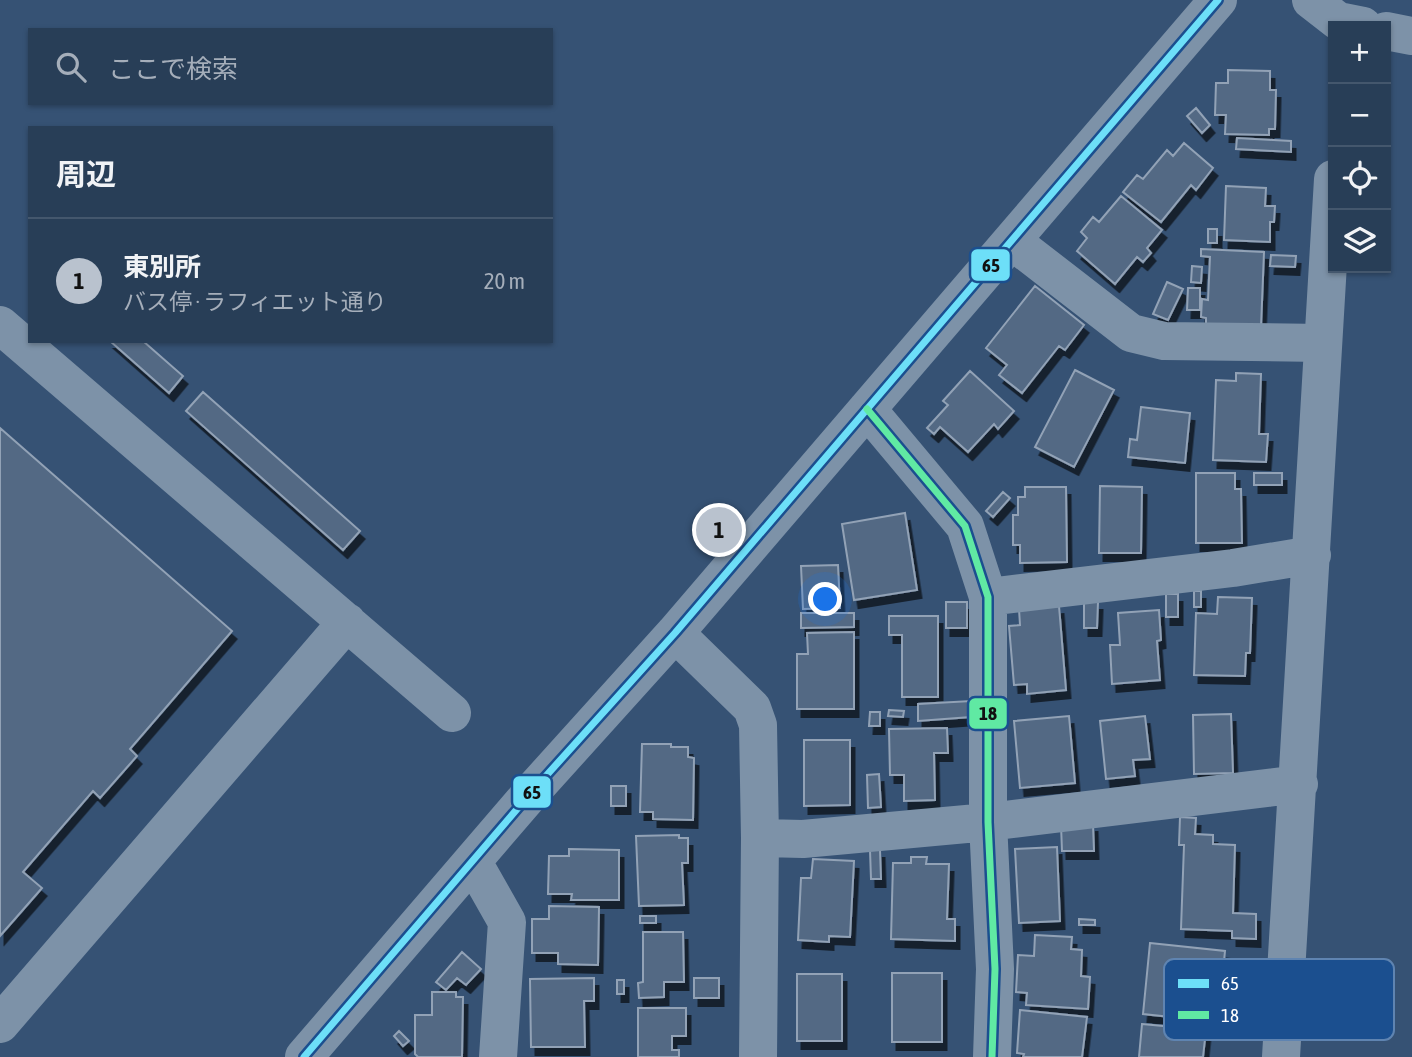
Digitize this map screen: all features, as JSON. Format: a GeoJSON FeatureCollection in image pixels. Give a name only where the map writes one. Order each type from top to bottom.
{"type":"FeatureCollection","features":[{"type":"Feature","properties":{"kind":"street"},"geometry":{"type":"LineString","coordinates":[[303,1057],[536,787],[675,633],[1219,0]]}},
{"type":"Feature","properties":{"kind":"street"},"geometry":{"type":"LineString","coordinates":[[1391,32],[1412,36]]}},
{"type":"Feature","properties":{"kind":"street"},"geometry":{"type":"LineString","coordinates":[[1287,959],[1331,210]]}},
{"type":"Feature","properties":{"kind":"street"},"geometry":{"type":"LineString","coordinates":[[1012,241],[1131,333],[1164,341],[1323,343]]}},
{"type":"Feature","properties":{"kind":"street"},"geometry":{"type":"LineString","coordinates":[[0,325],[452,713]]}},
{"type":"Feature","properties":{"kind":"street"},"geometry":{"type":"LineString","coordinates":[[867,410],[965,526],[988,597],[989,822],[995,969],[992,1057]]}},
{"type":"Feature","properties":{"kind":"street"},"geometry":{"type":"LineString","coordinates":[[988,597],[1233,568],[1312,555]]}},
{"type":"Feature","properties":{"kind":"street"},"geometry":{"type":"LineString","coordinates":[[0,1024],[347,622]]}},
{"type":"Feature","properties":{"kind":"street"},"geometry":{"type":"LineString","coordinates":[[675,633],[752,708],[758,725],[758,1050]]}},
{"type":"Feature","properties":{"kind":"street"},"geometry":{"type":"LineString","coordinates":[[760,838],[803,839],[989,822],[1299,784]]}},
{"type":"Feature","properties":{"kind":"street"},"geometry":{"type":"LineString","coordinates":[[473,862],[507,922],[498,1057]]}},
{"type":"Feature","properties":{"kind":"building"},"geometry":{"type":"Polygon","coordinates":[[[1228,70],[1270,71],[1270,90],[1276,90],[1275,129],[1269,129],[1269,135],[1225,134],[1226,115],[1215,115],[1216,83],[1228,83],[1228,70]]]}},
{"type":"Feature","properties":{"kind":"building"},"geometry":{"type":"Polygon","coordinates":[[[1196,108],[1210,125],[1202,133],[1187,116],[1196,108]]]}},
{"type":"Feature","properties":{"kind":"building"},"geometry":{"type":"Polygon","coordinates":[[[1237,138],[1291,141],[1291,152],[1236,149],[1237,138]]]}},
{"type":"Feature","properties":{"kind":"building"},"geometry":{"type":"Polygon","coordinates":[[[1184,143],[1213,168],[1196,190],[1191,185],[1161,222],[1123,192],[1137,175],[1143,179],[1167,150],[1173,156],[1184,143]]]}},
{"type":"Feature","properties":{"kind":"building"},"geometry":{"type":"Polygon","coordinates":[[[1226,186],[1266,188],[1265,206],[1275,206],[1274,222],[1270,222],[1270,242],[1224,240],[1226,186]]]}},
{"type":"Feature","properties":{"kind":"building"},"geometry":{"type":"Polygon","coordinates":[[[1121,196],[1162,230],[1147,248],[1151,253],[1143,262],[1137,257],[1115,284],[1077,251],[1087,238],[1081,232],[1093,217],[1099,222],[1121,196]]]}},
{"type":"Feature","properties":{"kind":"building"},"geometry":{"type":"Polygon","coordinates":[[[1208,229],[1217,229],[1217,243],[1208,243],[1208,229]]]}},
{"type":"Feature","properties":{"kind":"building"},"geometry":{"type":"Polygon","coordinates":[[[1201,249],[1264,252],[1261,327],[1206,325],[1206,318],[1201,317],[1202,299],[1208,300],[1210,257],[1201,256],[1201,249]]]}},
{"type":"Feature","properties":{"kind":"building"},"geometry":{"type":"Polygon","coordinates":[[[1271,255],[1296,256],[1295,267],[1270,266],[1271,255]]]}},
{"type":"Feature","properties":{"kind":"building"},"geometry":{"type":"Polygon","coordinates":[[[1192,266],[1202,267],[1201,283],[1191,282],[1192,266]]]}},
{"type":"Feature","properties":{"kind":"building"},"geometry":{"type":"Polygon","coordinates":[[[1167,282],[1183,289],[1168,320],[1153,314],[1167,282]]]}},
{"type":"Feature","properties":{"kind":"building"},"geometry":{"type":"Polygon","coordinates":[[[1035,286],[1084,325],[1065,350],[1059,346],[1022,393],[999,375],[1007,365],[986,348],[1035,286]]]}},
{"type":"Feature","properties":{"kind":"building"},"geometry":{"type":"Polygon","coordinates":[[[1188,288],[1200,288],[1200,310],[1187,310],[1188,288]]]}},
{"type":"Feature","properties":{"kind":"building"},"geometry":{"type":"Polygon","coordinates":[[[112,343],[145,343],[183,376],[169,393],[112,343]]]}},
{"type":"Feature","properties":{"kind":"building"},"geometry":{"type":"Polygon","coordinates":[[[1075,370],[1114,390],[1074,467],[1035,447],[1075,370]]]}},
{"type":"Feature","properties":{"kind":"building"},"geometry":{"type":"Polygon","coordinates":[[[970,371],[1014,411],[998,429],[994,424],[968,452],[940,427],[934,434],[927,428],[948,405],[943,401],[970,371]]]}},
{"type":"Feature","properties":{"kind":"building"},"geometry":{"type":"Polygon","coordinates":[[[1236,373],[1261,374],[1259,434],[1268,434],[1266,462],[1213,460],[1216,380],[1236,381],[1236,373]]]}},
{"type":"Feature","properties":{"kind":"building"},"geometry":{"type":"Polygon","coordinates":[[[203,392],[360,531],[343,550],[186,411],[203,392]]]}},
{"type":"Feature","properties":{"kind":"building"},"geometry":{"type":"Polygon","coordinates":[[[1141,407],[1190,413],[1185,463],[1128,457],[1130,439],[1137,440],[1141,407]]]}},
{"type":"Feature","properties":{"kind":"building"},"geometry":{"type":"Polygon","coordinates":[[[0,428],[232,631],[130,749],[137,756],[100,798],[93,791],[23,872],[42,888],[0,936],[0,428]]]}},
{"type":"Feature","properties":{"kind":"building"},"geometry":{"type":"Polygon","coordinates":[[[1196,473],[1235,473],[1235,489],[1241,489],[1242,543],[1196,543],[1196,473]]]}},
{"type":"Feature","properties":{"kind":"building"},"geometry":{"type":"Polygon","coordinates":[[[1254,473],[1282,473],[1282,485],[1254,485],[1254,473]]]}},
{"type":"Feature","properties":{"kind":"building"},"geometry":{"type":"Polygon","coordinates":[[[1100,486],[1142,487],[1141,553],[1099,553],[1100,486]]]}},
{"type":"Feature","properties":{"kind":"building"},"geometry":{"type":"Polygon","coordinates":[[[1025,487],[1066,487],[1067,562],[1020,563],[1020,545],[1013,545],[1013,515],[1018,515],[1018,497],[1025,497],[1025,487]]]}},
{"type":"Feature","properties":{"kind":"building"},"geometry":{"type":"Polygon","coordinates":[[[1003,492],[1010,498],[993,517],[986,511],[1003,492]]]}},
{"type":"Feature","properties":{"kind":"building"},"geometry":{"type":"Polygon","coordinates":[[[905,513],[917,590],[854,600],[842,524],[905,513]]]}},
{"type":"Feature","properties":{"kind":"building"},"geometry":{"type":"Polygon","coordinates":[[[838,565],[840,608],[803,609],[801,566],[838,565]]]}},
{"type":"Feature","properties":{"kind":"building"},"geometry":{"type":"Polygon","coordinates":[[[1194,591],[1201,591],[1201,607],[1194,607],[1194,591]]]}},
{"type":"Feature","properties":{"kind":"building"},"geometry":{"type":"Polygon","coordinates":[[[1166,594],[1178,594],[1178,617],[1166,617],[1166,594]]]}},
{"type":"Feature","properties":{"kind":"building"},"geometry":{"type":"Polygon","coordinates":[[[1218,597],[1252,598],[1250,653],[1246,653],[1245,676],[1194,675],[1196,613],[1217,614],[1218,597]]]}},
{"type":"Feature","properties":{"kind":"building"},"geometry":{"type":"Polygon","coordinates":[[[946,602],[967,602],[967,628],[946,628],[946,602]]]}},
{"type":"Feature","properties":{"kind":"building"},"geometry":{"type":"Polygon","coordinates":[[[1084,602],[1098,602],[1097,628],[1084,628],[1084,602]]]}},
{"type":"Feature","properties":{"kind":"building"},"geometry":{"type":"Polygon","coordinates":[[[1059,606],[1066,690],[1027,694],[1027,684],[1014,685],[1009,626],[1020,625],[1019,609],[1059,606]]]}},
{"type":"Feature","properties":{"kind":"building"},"geometry":{"type":"Polygon","coordinates":[[[1159,610],[1161,640],[1157,641],[1160,680],[1112,684],[1110,645],[1120,645],[1118,613],[1159,610]]]}},
{"type":"Feature","properties":{"kind":"building"},"geometry":{"type":"Polygon","coordinates":[[[801,613],[854,613],[854,627],[801,628],[801,613]]]}},
{"type":"Feature","properties":{"kind":"building"},"geometry":{"type":"Polygon","coordinates":[[[889,616],[938,616],[938,697],[902,697],[902,635],[889,635],[889,616]]]}},
{"type":"Feature","properties":{"kind":"building"},"geometry":{"type":"Polygon","coordinates":[[[854,632],[854,709],[797,709],[797,654],[808,654],[807,633],[854,632]]]}},
{"type":"Feature","properties":{"kind":"building"},"geometry":{"type":"Polygon","coordinates":[[[971,701],[971,717],[918,721],[918,704],[971,701]]]}},
{"type":"Feature","properties":{"kind":"building"},"geometry":{"type":"Polygon","coordinates":[[[889,710],[904,711],[903,717],[888,716],[889,710]]]}},
{"type":"Feature","properties":{"kind":"building"},"geometry":{"type":"Polygon","coordinates":[[[870,712],[880,712],[880,726],[869,726],[870,712]]]}},
{"type":"Feature","properties":{"kind":"building"},"geometry":{"type":"Polygon","coordinates":[[[1231,714],[1233,773],[1194,774],[1193,715],[1231,714]]]}},
{"type":"Feature","properties":{"kind":"building"},"geometry":{"type":"Polygon","coordinates":[[[1069,716],[1075,783],[1020,788],[1014,721],[1069,716]]]}},
{"type":"Feature","properties":{"kind":"building"},"geometry":{"type":"Polygon","coordinates":[[[1145,716],[1150,759],[1133,760],[1135,776],[1106,779],[1100,721],[1145,716]]]}},
{"type":"Feature","properties":{"kind":"building"},"geometry":{"type":"Polygon","coordinates":[[[947,728],[948,753],[934,753],[935,800],[904,801],[904,775],[890,775],[889,729],[947,728]]]}},
{"type":"Feature","properties":{"kind":"building"},"geometry":{"type":"Polygon","coordinates":[[[804,740],[850,740],[850,805],[804,806],[804,740]]]}},
{"type":"Feature","properties":{"kind":"building"},"geometry":{"type":"Polygon","coordinates":[[[642,744],[688,747],[688,757],[694,758],[693,820],[653,819],[653,812],[640,812],[642,744]]]}},
{"type":"Feature","properties":{"kind":"building"},"geometry":{"type":"Polygon","coordinates":[[[879,774],[881,807],[868,808],[867,775],[879,774]]]}},
{"type":"Feature","properties":{"kind":"building"},"geometry":{"type":"Polygon","coordinates":[[[611,786],[626,786],[626,806],[611,806],[611,786]]]}},
{"type":"Feature","properties":{"kind":"building"},"geometry":{"type":"Polygon","coordinates":[[[1180,817],[1196,818],[1195,834],[1213,835],[1213,844],[1235,845],[1233,913],[1256,914],[1256,939],[1232,938],[1232,931],[1181,929],[1184,845],[1179,845],[1180,817]]]}},
{"type":"Feature","properties":{"kind":"building"},"geometry":{"type":"Polygon","coordinates":[[[1093,824],[1094,851],[1062,851],[1061,825],[1093,824]]]}},
{"type":"Feature","properties":{"kind":"building"},"geometry":{"type":"Polygon","coordinates":[[[679,835],[679,838],[688,838],[688,863],[682,863],[684,905],[639,906],[636,836],[679,835]]]}},
{"type":"Feature","properties":{"kind":"building"},"geometry":{"type":"Polygon","coordinates":[[[1057,847],[1060,921],[1019,923],[1015,849],[1057,847]]]}},
{"type":"Feature","properties":{"kind":"building"},"geometry":{"type":"Polygon","coordinates":[[[569,849],[619,850],[619,900],[571,900],[572,894],[548,894],[549,856],[569,856],[569,849]]]}},
{"type":"Feature","properties":{"kind":"building"},"geometry":{"type":"Polygon","coordinates":[[[870,850],[880,850],[881,879],[871,879],[870,850]]]}},
{"type":"Feature","properties":{"kind":"building"},"geometry":{"type":"Polygon","coordinates":[[[911,857],[927,857],[926,864],[949,864],[947,919],[955,919],[955,941],[891,939],[893,863],[911,863],[911,857]]]}},
{"type":"Feature","properties":{"kind":"building"},"geometry":{"type":"Polygon","coordinates":[[[813,859],[854,861],[850,937],[829,936],[829,942],[798,940],[801,878],[811,878],[813,859]]]}},
{"type":"Feature","properties":{"kind":"building"},"geometry":{"type":"Polygon","coordinates":[[[549,906],[599,907],[598,965],[558,964],[558,953],[532,953],[532,919],[549,919],[549,906]]]}},
{"type":"Feature","properties":{"kind":"building"},"geometry":{"type":"Polygon","coordinates":[[[640,916],[656,916],[656,923],[640,923],[640,916]]]}},
{"type":"Feature","properties":{"kind":"building"},"geometry":{"type":"Polygon","coordinates":[[[1079,919],[1095,920],[1095,925],[1079,925],[1079,919]]]}},
{"type":"Feature","properties":{"kind":"building"},"geometry":{"type":"Polygon","coordinates":[[[643,932],[683,932],[684,982],[664,982],[664,997],[639,998],[638,983],[643,982],[643,932]]]}},
{"type":"Feature","properties":{"kind":"building"},"geometry":{"type":"Polygon","coordinates":[[[1035,935],[1072,937],[1071,949],[1082,950],[1081,976],[1090,977],[1088,1009],[1026,1005],[1027,993],[1016,992],[1018,955],[1034,956],[1035,935]]]}},
{"type":"Feature","properties":{"kind":"building"},"geometry":{"type":"Polygon","coordinates":[[[1150,943],[1225,951],[1224,959],[1164,959],[1164,1016],[1143,1014],[1150,943]]]}},
{"type":"Feature","properties":{"kind":"building"},"geometry":{"type":"Polygon","coordinates":[[[462,952],[481,969],[466,985],[457,978],[446,990],[436,982],[462,952]]]}},
{"type":"Feature","properties":{"kind":"building"},"geometry":{"type":"Polygon","coordinates":[[[892,973],[942,973],[942,1042],[892,1042],[892,973]]]}},
{"type":"Feature","properties":{"kind":"building"},"geometry":{"type":"Polygon","coordinates":[[[797,974],[842,974],[842,1041],[797,1041],[797,974]]]}},
{"type":"Feature","properties":{"kind":"building"},"geometry":{"type":"Polygon","coordinates":[[[594,978],[594,1001],[584,1001],[585,1047],[531,1047],[530,979],[594,978]]]}},
{"type":"Feature","properties":{"kind":"building"},"geometry":{"type":"Polygon","coordinates":[[[694,978],[719,978],[719,998],[694,998],[694,978]]]}},
{"type":"Feature","properties":{"kind":"building"},"geometry":{"type":"Polygon","coordinates":[[[617,980],[624,980],[624,994],[617,994],[617,980]]]}},
{"type":"Feature","properties":{"kind":"building"},"geometry":{"type":"Polygon","coordinates":[[[432,992],[456,992],[456,997],[463,997],[462,1057],[418,1057],[415,1054],[415,1015],[432,1015],[432,992]]]}},
{"type":"Feature","properties":{"kind":"building"},"geometry":{"type":"Polygon","coordinates":[[[638,1008],[686,1008],[686,1036],[672,1036],[672,1050],[679,1050],[679,1057],[638,1057],[638,1008]]]}},
{"type":"Feature","properties":{"kind":"building"},"geometry":{"type":"Polygon","coordinates":[[[1020,1010],[1087,1017],[1082,1057],[1023,1057],[1024,1054],[1017,1053],[1020,1010]]]}},
{"type":"Feature","properties":{"kind":"building"},"geometry":{"type":"Polygon","coordinates":[[[1142,1024],[1164,1026],[1164,1040],[1205,1040],[1203,1057],[1139,1057],[1142,1024]]]}},
{"type":"Feature","properties":{"kind":"building"},"geometry":{"type":"Polygon","coordinates":[[[399,1031],[409,1041],[403,1046],[394,1036],[399,1031]]]}},
{"type":"Feature","properties":{"kind":"transit line","name":"65"},"geometry":{"type":"LineString","coordinates":[[304,1057],[536,787],[675,633],[1218,0]]}},
{"type":"Feature","properties":{"kind":"transit line","name":"18"},"geometry":{"type":"LineString","coordinates":[[867,409],[965,526],[988,597],[988,822],[995,969],[992,1057]]}},
{"type":"Feature","properties":{"kind":"place","name":"東別所"},"geometry":{"type":"Point","coordinates":[719,530]}}]}
